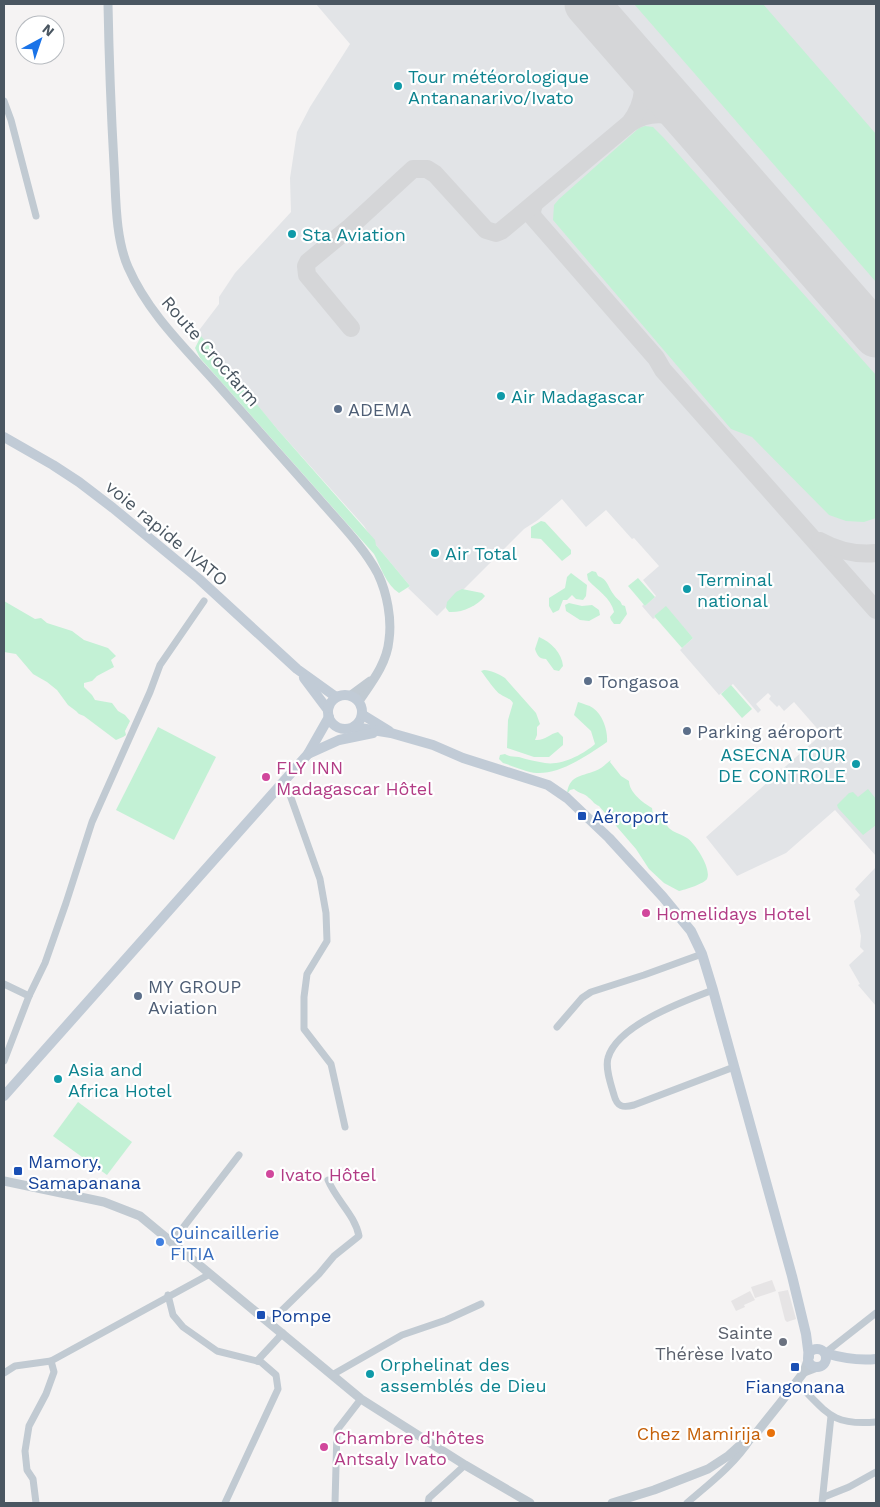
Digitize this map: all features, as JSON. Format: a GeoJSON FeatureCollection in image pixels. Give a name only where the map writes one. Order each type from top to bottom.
{"type":"FeatureCollection","features":[{"type":"Feature","properties":{"kind":"main road","name":"voie rapide IVATO"},"geometry":{"type":"LineString","coordinates":[[4,437],[79,482],[120,514],[198,579],[297,669]]}},
{"type":"Feature","properties":{"kind":"main road"},"geometry":{"type":"LineString","coordinates":[[297,669],[336,697]]}},
{"type":"Feature","properties":{"kind":"main road"},"geometry":{"type":"LineString","coordinates":[[297,669],[333,724],[339,728],[391,732],[433,745],[463,758],[548,785],[567,798],[603,833],[691,931],[702,954],[713,990],[792,1276],[806,1334],[808,1357],[811,1364],[821,1365],[851,1359]]}},
{"type":"Feature","properties":{"kind":"main road"},"geometry":{"type":"LineString","coordinates":[[4,1096],[308,754],[360,722],[363,715],[362,706],[355,698],[343,694],[330,702],[328,714],[308,754]]}},
{"type":"Feature","properties":{"kind":"main road"},"geometry":{"type":"LineString","coordinates":[[363,715],[391,732]]}},
{"type":"Feature","properties":{"kind":"main road"},"geometry":{"type":"LineString","coordinates":[[308,754],[339,740],[372,733],[391,732]]}},
{"type":"Feature","properties":{"kind":"main road"},"geometry":{"type":"LineString","coordinates":[[806,1334],[821,1351],[826,1360],[821,1365]]}},
{"type":"Feature","properties":{"kind":"main road"},"geometry":{"type":"LineString","coordinates":[[808,1357],[812,1351],[821,1351],[863,1361],[876,1359]]}},
{"type":"Feature","properties":{"kind":"street","name":"Route Crocfarm"},"geometry":{"type":"LineString","coordinates":[[108,4],[109,79],[117,216],[122,252],[137,287],[150,308],[170,333],[214,380],[337,520],[378,574],[387,602],[390,640],[387,654],[377,676],[355,698]]}},
{"type":"Feature","properties":{"kind":"street"},"geometry":{"type":"LineString","coordinates":[[4,101],[11,120],[36,216]]}},
{"type":"Feature","properties":{"kind":"street"},"geometry":{"type":"LineString","coordinates":[[4,1061],[29,996],[45,963],[92,822],[150,692],[160,665],[204,601]]}},
{"type":"Feature","properties":{"kind":"street"},"geometry":{"type":"LineString","coordinates":[[284,780],[320,879],[326,913],[327,941],[307,974],[304,998],[304,1029],[331,1064],[345,1127]]}},
{"type":"Feature","properties":{"kind":"street"},"geometry":{"type":"LineString","coordinates":[[557,1027],[582,998],[591,992],[702,954]]}},
{"type":"Feature","properties":{"kind":"street"},"geometry":{"type":"LineString","coordinates":[[4,984],[29,996]]}},
{"type":"Feature","properties":{"kind":"street"},"geometry":{"type":"LineString","coordinates":[[713,990],[645,1019],[615,1046],[609,1055],[607,1063],[614,1097],[618,1105],[624,1108],[734,1067]]}},
{"type":"Feature","properties":{"kind":"street"},"geometry":{"type":"LineString","coordinates":[[172,1242],[239,1155]]}},
{"type":"Feature","properties":{"kind":"street"},"geometry":{"type":"LineString","coordinates":[[5,1180],[104,1202],[140,1216],[361,1399],[465,1465],[530,1503]]}},
{"type":"Feature","properties":{"kind":"street"},"geometry":{"type":"LineString","coordinates":[[270,1322],[319,1274],[334,1256],[360,1236],[358,1226],[331,1190],[328,1180]]}},
{"type":"Feature","properties":{"kind":"street"},"geometry":{"type":"LineString","coordinates":[[4,1373],[15,1366],[52,1361],[168,1295],[210,1274]]}},
{"type":"Feature","properties":{"kind":"street"},"geometry":{"type":"LineString","coordinates":[[168,1295],[173,1315],[183,1327],[217,1351],[261,1362],[276,1375],[278,1389],[225,1503]]}},
{"type":"Feature","properties":{"kind":"street"},"geometry":{"type":"LineString","coordinates":[[332,1375],[402,1335],[446,1320],[481,1304]]}},
{"type":"Feature","properties":{"kind":"street"},"geometry":{"type":"LineString","coordinates":[[821,1351],[876,1314]]}},
{"type":"Feature","properties":{"kind":"street"},"geometry":{"type":"LineString","coordinates":[[256,1361],[283,1333]]}},
{"type":"Feature","properties":{"kind":"street"},"geometry":{"type":"LineString","coordinates":[[687,1503],[738,1458],[797,1383],[804,1372],[808,1357]]}},
{"type":"Feature","properties":{"kind":"street"},"geometry":{"type":"LineString","coordinates":[[36,1503],[32,1479],[27,1470],[25,1451],[30,1426],[46,1394],[54,1372],[52,1361]]}},
{"type":"Feature","properties":{"kind":"street"},"geometry":{"type":"LineString","coordinates":[[804,1372],[821,1365]]}},
{"type":"Feature","properties":{"kind":"street"},"geometry":{"type":"LineString","coordinates":[[797,1383],[831,1416],[842,1422],[856,1424],[876,1422]]}},
{"type":"Feature","properties":{"kind":"street"},"geometry":{"type":"LineString","coordinates":[[335,1503],[337,1430],[361,1399]]}},
{"type":"Feature","properties":{"kind":"street"},"geometry":{"type":"LineString","coordinates":[[831,1416],[823,1500],[876,1472]]}},
{"type":"Feature","properties":{"kind":"street"},"geometry":{"type":"LineString","coordinates":[[612,1503],[654,1490],[708,1469],[753,1437]]}},
{"type":"Feature","properties":{"kind":"street"},"geometry":{"type":"LineString","coordinates":[[426,1503],[465,1465]]}},
{"type":"Feature","properties":{"kind":"shaded area"},"geometry":{"type":"Polygon","coordinates":[[[316,4],[876,4],[876,856],[835,810],[786,853],[737,876],[706,837],[822,734],[794,702],[784,711],[779,705],[777,707],[769,699],[771,696],[768,693],[756,704],[761,710],[758,713],[733,684],[719,695],[680,650],[693,638],[666,607],[654,616],[655,618],[653,619],[642,606],[644,604],[645,606],[656,596],[643,580],[659,566],[606,510],[586,527],[562,499],[538,520],[524,529],[437,616],[408,588],[410,586],[376,545],[364,526],[278,430],[197,333],[219,304],[219,297],[235,273],[291,212],[290,178],[297,132],[310,107],[350,44],[316,4]]]}},
{"type":"Feature","properties":{"kind":"shaded area"},"geometry":{"type":"Polygon","coordinates":[[[876,867],[876,1006],[858,985],[860,984],[849,965],[864,951],[860,947],[861,936],[854,901],[860,895],[855,889],[876,867]]]}},
{"type":"Feature","properties":{"kind":"shaded area"},"geometry":{"type":"Polygon","coordinates":[[[772,1280],[776,1291],[755,1298],[751,1287],[772,1280]]]}},
{"type":"Feature","properties":{"kind":"shaded area"},"geometry":{"type":"Polygon","coordinates":[[[788,1290],[796,1319],[787,1322],[778,1292],[788,1290]]]}},
{"type":"Feature","properties":{"kind":"shaded area"},"geometry":{"type":"Polygon","coordinates":[[[750,1291],[755,1300],[736,1311],[731,1301],[750,1291]]]}},
{"type":"Feature","properties":{"kind":"green space"},"geometry":{"type":"Polygon","coordinates":[[[634,4],[763,4],[876,134],[876,282],[634,4]]]}},
{"type":"Feature","properties":{"kind":"green space"},"geometry":{"type":"Polygon","coordinates":[[[645,126],[653,127],[663,137],[876,375],[876,518],[864,522],[846,521],[829,515],[752,437],[731,429],[553,220],[554,205],[559,199],[639,128],[645,126]]]}},
{"type":"Feature","properties":{"kind":"green space"},"geometry":{"type":"Polygon","coordinates":[[[201,336],[278,430],[375,540],[376,545],[410,586],[399,593],[394,590],[374,554],[200,358],[195,348],[201,336]]]}},
{"type":"Feature","properties":{"kind":"green space"},"geometry":{"type":"Polygon","coordinates":[[[541,521],[545,522],[571,550],[571,554],[562,561],[541,539],[531,538],[531,527],[541,521]]]}},
{"type":"Feature","properties":{"kind":"green space"},"geometry":{"type":"Polygon","coordinates":[[[592,571],[596,572],[598,576],[606,581],[615,597],[625,606],[627,614],[620,624],[614,624],[611,620],[610,617],[614,612],[610,602],[588,580],[587,574],[592,571]]]}},
{"type":"Feature","properties":{"kind":"green space"},"geometry":{"type":"Polygon","coordinates":[[[571,573],[587,585],[586,596],[583,600],[576,599],[572,595],[567,600],[563,600],[559,610],[553,613],[549,606],[549,598],[565,588],[567,577],[571,573]]]}},
{"type":"Feature","properties":{"kind":"green space"},"geometry":{"type":"Polygon","coordinates":[[[638,578],[655,597],[645,606],[628,586],[638,578]]]}},
{"type":"Feature","properties":{"kind":"green space"},"geometry":{"type":"Polygon","coordinates":[[[462,589],[482,593],[485,596],[469,608],[449,612],[446,608],[447,602],[456,592],[462,589]]]}},
{"type":"Feature","properties":{"kind":"green space"},"geometry":{"type":"Polygon","coordinates":[[[4,601],[35,619],[41,618],[47,623],[72,631],[84,640],[108,648],[116,656],[111,660],[114,667],[97,676],[92,681],[84,683],[84,687],[95,700],[112,703],[118,711],[125,715],[130,721],[125,731],[126,735],[116,740],[68,705],[57,690],[33,674],[16,654],[4,652],[4,601]]]}},
{"type":"Feature","properties":{"kind":"green space"},"geometry":{"type":"Polygon","coordinates":[[[569,603],[582,606],[592,605],[599,610],[600,615],[589,621],[580,620],[566,611],[565,605],[569,603]]]}},
{"type":"Feature","properties":{"kind":"green space"},"geometry":{"type":"Polygon","coordinates":[[[666,606],[693,638],[682,648],[654,616],[666,606]]]}},
{"type":"Feature","properties":{"kind":"green space"},"geometry":{"type":"Polygon","coordinates":[[[539,637],[552,645],[561,657],[563,666],[559,671],[554,670],[546,659],[538,655],[535,649],[539,637]]]}},
{"type":"Feature","properties":{"kind":"green space"},"geometry":{"type":"Polygon","coordinates":[[[481,671],[494,672],[505,678],[536,713],[540,724],[537,727],[535,740],[558,732],[563,737],[563,745],[549,757],[534,757],[507,748],[508,720],[513,703],[496,690],[481,671]]]}},
{"type":"Feature","properties":{"kind":"green space"},"geometry":{"type":"Polygon","coordinates":[[[731,685],[752,709],[742,718],[721,694],[731,685]]]}},
{"type":"Feature","properties":{"kind":"green space"},"geometry":{"type":"Polygon","coordinates":[[[578,702],[591,707],[600,715],[606,728],[607,742],[574,763],[546,772],[537,773],[524,770],[503,763],[499,759],[500,755],[505,754],[545,763],[558,763],[579,755],[590,748],[595,744],[591,731],[574,715],[578,702]]]}},
{"type":"Feature","properties":{"kind":"green space"},"geometry":{"type":"Polygon","coordinates":[[[158,727],[216,757],[174,840],[116,810],[158,727]]]}},
{"type":"Feature","properties":{"kind":"green space"},"geometry":{"type":"Polygon","coordinates":[[[611,760],[610,762],[621,776],[629,781],[634,793],[652,808],[653,815],[657,818],[664,818],[670,829],[687,838],[694,845],[707,869],[708,875],[705,881],[679,891],[664,883],[649,869],[636,849],[599,806],[586,795],[574,789],[570,790],[567,794],[568,787],[575,778],[596,771],[611,760]]]}},
{"type":"Feature","properties":{"kind":"green space"},"geometry":{"type":"Polygon","coordinates":[[[868,789],[876,799],[876,825],[863,835],[837,805],[849,793],[853,792],[858,797],[868,789]]]}},
{"type":"Feature","properties":{"kind":"green space"},"geometry":{"type":"Polygon","coordinates":[[[78,1102],[132,1142],[107,1175],[53,1136],[78,1102]]]}},
{"type":"Feature","properties":{"kind":"taxiway"},"geometry":{"type":"LineString","coordinates":[[351,328],[307,275],[306,266],[308,262],[349,228],[413,169],[427,169],[435,174],[486,230],[496,233],[501,231],[630,123],[639,107],[643,91],[641,74],[634,57]]}},
{"type":"Feature","properties":{"kind":"taxiway"},"geometry":{"type":"LineString","coordinates":[[630,123],[648,115],[665,115],[682,120],[698,131]]}},
{"type":"Feature","properties":{"kind":"taxiway"},"geometry":{"type":"LineString","coordinates":[[534,204],[533,217],[656,358],[663,370],[876,610]]}},
{"type":"Feature","properties":{"kind":"taxiway"},"geometry":{"type":"LineString","coordinates":[[820,541],[847,552],[876,553]]}},
{"type":"Feature","properties":{"kind":"runway"},"geometry":{"type":"LineString","coordinates":[[587,4],[876,335]]}},
{"type":"Feature","properties":{"kind":"place","name":"Tour météorologique Antananarivo/Ivato"},"geometry":{"type":"Point","coordinates":[398,86]}},
{"type":"Feature","properties":{"kind":"place","name":"Sta Aviation"},"geometry":{"type":"Point","coordinates":[292,234]}},
{"type":"Feature","properties":{"kind":"place","name":"Air Madagascar"},"geometry":{"type":"Point","coordinates":[501,396]}},
{"type":"Feature","properties":{"kind":"place","name":"ADEMA"},"geometry":{"type":"Point","coordinates":[338,409]}},
{"type":"Feature","properties":{"kind":"place","name":"Air Total"},"geometry":{"type":"Point","coordinates":[435,553]}},
{"type":"Feature","properties":{"kind":"place","name":"Terminal national"},"geometry":{"type":"Point","coordinates":[687,589]}},
{"type":"Feature","properties":{"kind":"place","name":"Tongasoa"},"geometry":{"type":"Point","coordinates":[588,681]}},
{"type":"Feature","properties":{"kind":"place","name":"Parking aéroport"},"geometry":{"type":"Point","coordinates":[687,731]}},
{"type":"Feature","properties":{"kind":"place","name":"ASECNA TOUR DE CONTROLE"},"geometry":{"type":"Point","coordinates":[856,764]}},
{"type":"Feature","properties":{"kind":"place","name":"FLY INN Madagascar Hôtel"},"geometry":{"type":"Point","coordinates":[266,777]}},
{"type":"Feature","properties":{"kind":"place","name":"Aéroport"},"geometry":{"type":"Point","coordinates":[582,816]}},
{"type":"Feature","properties":{"kind":"place","name":"Homelidays Hotel"},"geometry":{"type":"Point","coordinates":[646,913]}},
{"type":"Feature","properties":{"kind":"place","name":"MY GROUP Aviation"},"geometry":{"type":"Point","coordinates":[138,996]}},
{"type":"Feature","properties":{"kind":"place","name":"Asia and Africa Hotel"},"geometry":{"type":"Point","coordinates":[58,1079]}},
{"type":"Feature","properties":{"kind":"place","name":"Mamory, Samapanana"},"geometry":{"type":"Point","coordinates":[18,1171]}},
{"type":"Feature","properties":{"kind":"place","name":"Ivato Hôtel"},"geometry":{"type":"Point","coordinates":[270,1174]}},
{"type":"Feature","properties":{"kind":"place","name":"Quincaillerie FITIA"},"geometry":{"type":"Point","coordinates":[160,1242]}},
{"type":"Feature","properties":{"kind":"place","name":"Pompe"},"geometry":{"type":"Point","coordinates":[261,1315]}},
{"type":"Feature","properties":{"kind":"place","name":"Sainte Thérèse Ivato"},"geometry":{"type":"Point","coordinates":[783,1342]}},
{"type":"Feature","properties":{"kind":"place","name":"Fiangonana"},"geometry":{"type":"Point","coordinates":[795,1367]}},
{"type":"Feature","properties":{"kind":"place","name":"Orphelinat des assemblés de Dieu"},"geometry":{"type":"Point","coordinates":[370,1374]}},
{"type":"Feature","properties":{"kind":"place","name":"Chez Mamirija"},"geometry":{"type":"Point","coordinates":[771,1433]}},
{"type":"Feature","properties":{"kind":"place","name":"Chambre d'hôtes Antsaly Ivato"},"geometry":{"type":"Point","coordinates":[324,1447]}}]}
